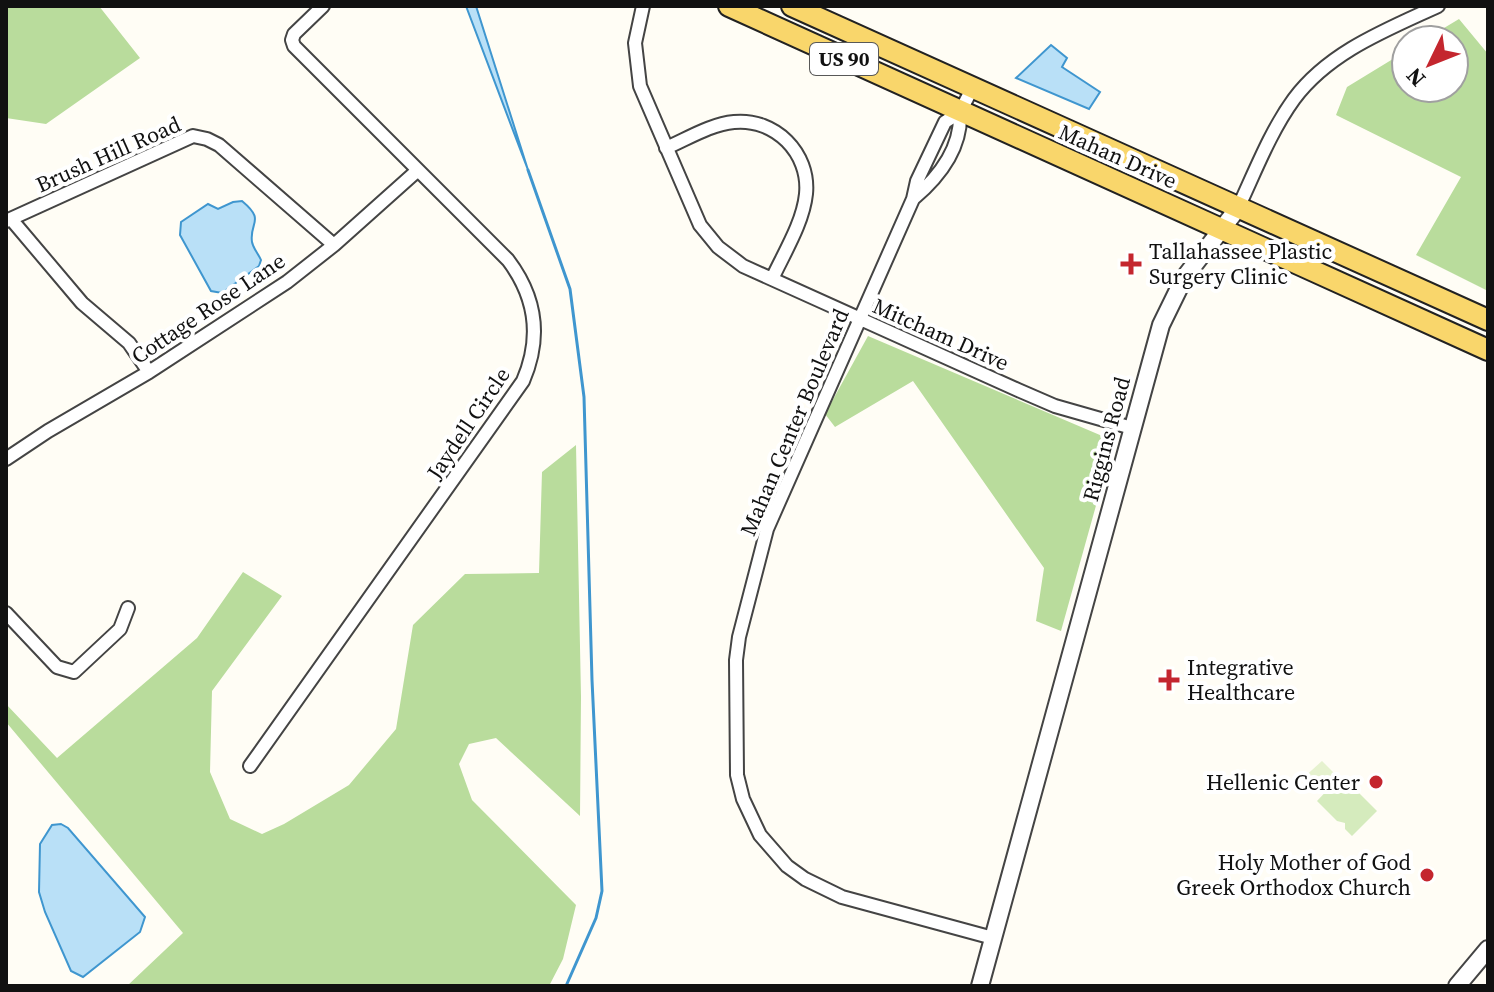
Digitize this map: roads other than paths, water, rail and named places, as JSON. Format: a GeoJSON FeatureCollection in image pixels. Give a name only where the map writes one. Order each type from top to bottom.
{"type":"FeatureCollection","features":[{"type":"Feature","properties":{"kind":"main road","name":"Mahan Drive"},"geometry":{"type":"LineString","coordinates":[[729,6],[1488,350]]}},
{"type":"Feature","properties":{"kind":"main road","name":"Mahan Drive"},"geometry":{"type":"LineString","coordinates":[[792,6],[1488,320]]}},
{"type":"Feature","properties":{"kind":"main road"},"geometry":{"type":"LineString","coordinates":[[1398,309],[1412,286]]}},
{"type":"Feature","properties":{"kind":"street","name":"Jaydell Circle"},"geometry":{"type":"LineString","coordinates":[[250,766],[523,381],[530,365],[536,325],[529,294],[508,260],[294,46],[294,34],[323,6]]}},
{"type":"Feature","properties":{"kind":"street","name":"Mitcham Drive"},"geometry":{"type":"LineString","coordinates":[[643,6],[635,43],[636,74],[688,201],[709,237],[729,257],[1055,406],[1132,428]]}},
{"type":"Feature","properties":{"kind":"street","name":"Riggins Road"},"geometry":{"type":"LineString","coordinates":[[980,986],[1132,428],[1168,307],[1184,278],[1238,208],[1280,121],[1307,84],[1345,52],[1438,6]]}},
{"type":"Feature","properties":{"kind":"street","name":"Mahan Center Boulevard"},"geometry":{"type":"LineString","coordinates":[[973,87],[960,112],[961,129],[951,153],[933,182],[913,199],[767,529],[746,606],[736,660],[737,775],[746,807],[760,835],[787,866],[805,879],[842,897],[993,938]]}},
{"type":"Feature","properties":{"kind":"street"},"geometry":{"type":"LineString","coordinates":[[666,148],[733,122],[757,123],[771,129],[790,144],[802,164],[807,192],[799,220],[772,279]]}},
{"type":"Feature","properties":{"kind":"street","name":"Brush Hill Road"},"geometry":{"type":"LineString","coordinates":[[8,220],[193,136],[219,145],[334,245]]}},
{"type":"Feature","properties":{"kind":"street","name":"Cottage Rose Lane"},"geometry":{"type":"LineString","coordinates":[[7,457],[149,372],[287,282],[334,245],[418,170]]}},
{"type":"Feature","properties":{"kind":"street"},"geometry":{"type":"LineString","coordinates":[[8,220],[82,303],[129,343],[149,372]]}},
{"type":"Feature","properties":{"kind":"street"},"geometry":{"type":"LineString","coordinates":[[6,613],[57,667],[74,672],[120,629],[128,608]]}},
{"type":"Feature","properties":{"kind":"street"},"geometry":{"type":"LineString","coordinates":[[1457,986],[1488,949]]}},
{"type":"Feature","properties":{"kind":"water"},"geometry":{"type":"Polygon","coordinates":[[[466,6],[476,6],[528,170],[466,6]]]}},
{"type":"Feature","properties":{"kind":"water"},"geometry":{"type":"Polygon","coordinates":[[[1051,45],[1067,58],[1062,67],[1100,92],[1089,109],[1016,78],[1051,45]]]}},
{"type":"Feature","properties":{"kind":"water"},"geometry":{"type":"Polygon","coordinates":[[[242,201],[255,217],[252,242],[261,260],[259,266],[222,293],[211,291],[180,235],[181,222],[208,204],[218,209],[242,201]]]}},
{"type":"Feature","properties":{"kind":"water"},"geometry":{"type":"Polygon","coordinates":[[[61,824],[68,828],[145,917],[140,932],[83,977],[71,971],[39,892],[40,844],[52,825],[61,824]]]}},
{"type":"Feature","properties":{"kind":"waterway"},"geometry":{"type":"LineString","coordinates":[[528,170],[570,289],[584,397],[602,891],[596,918],[566,986]]}},
{"type":"Feature","properties":{"kind":"place","name":"Tallahassee Plastic Surgery Clinic"},"geometry":{"type":"Point","coordinates":[1131,264]}},
{"type":"Feature","properties":{"kind":"place","name":"Integrative Healthcare"},"geometry":{"type":"Point","coordinates":[1169,680]}},
{"type":"Feature","properties":{"kind":"place","name":"Hellenic Center"},"geometry":{"type":"Point","coordinates":[1376,782]}},
{"type":"Feature","properties":{"kind":"place","name":"Holy Mother of God Greek Orthodox Church"},"geometry":{"type":"Point","coordinates":[1427,875]}}]}
